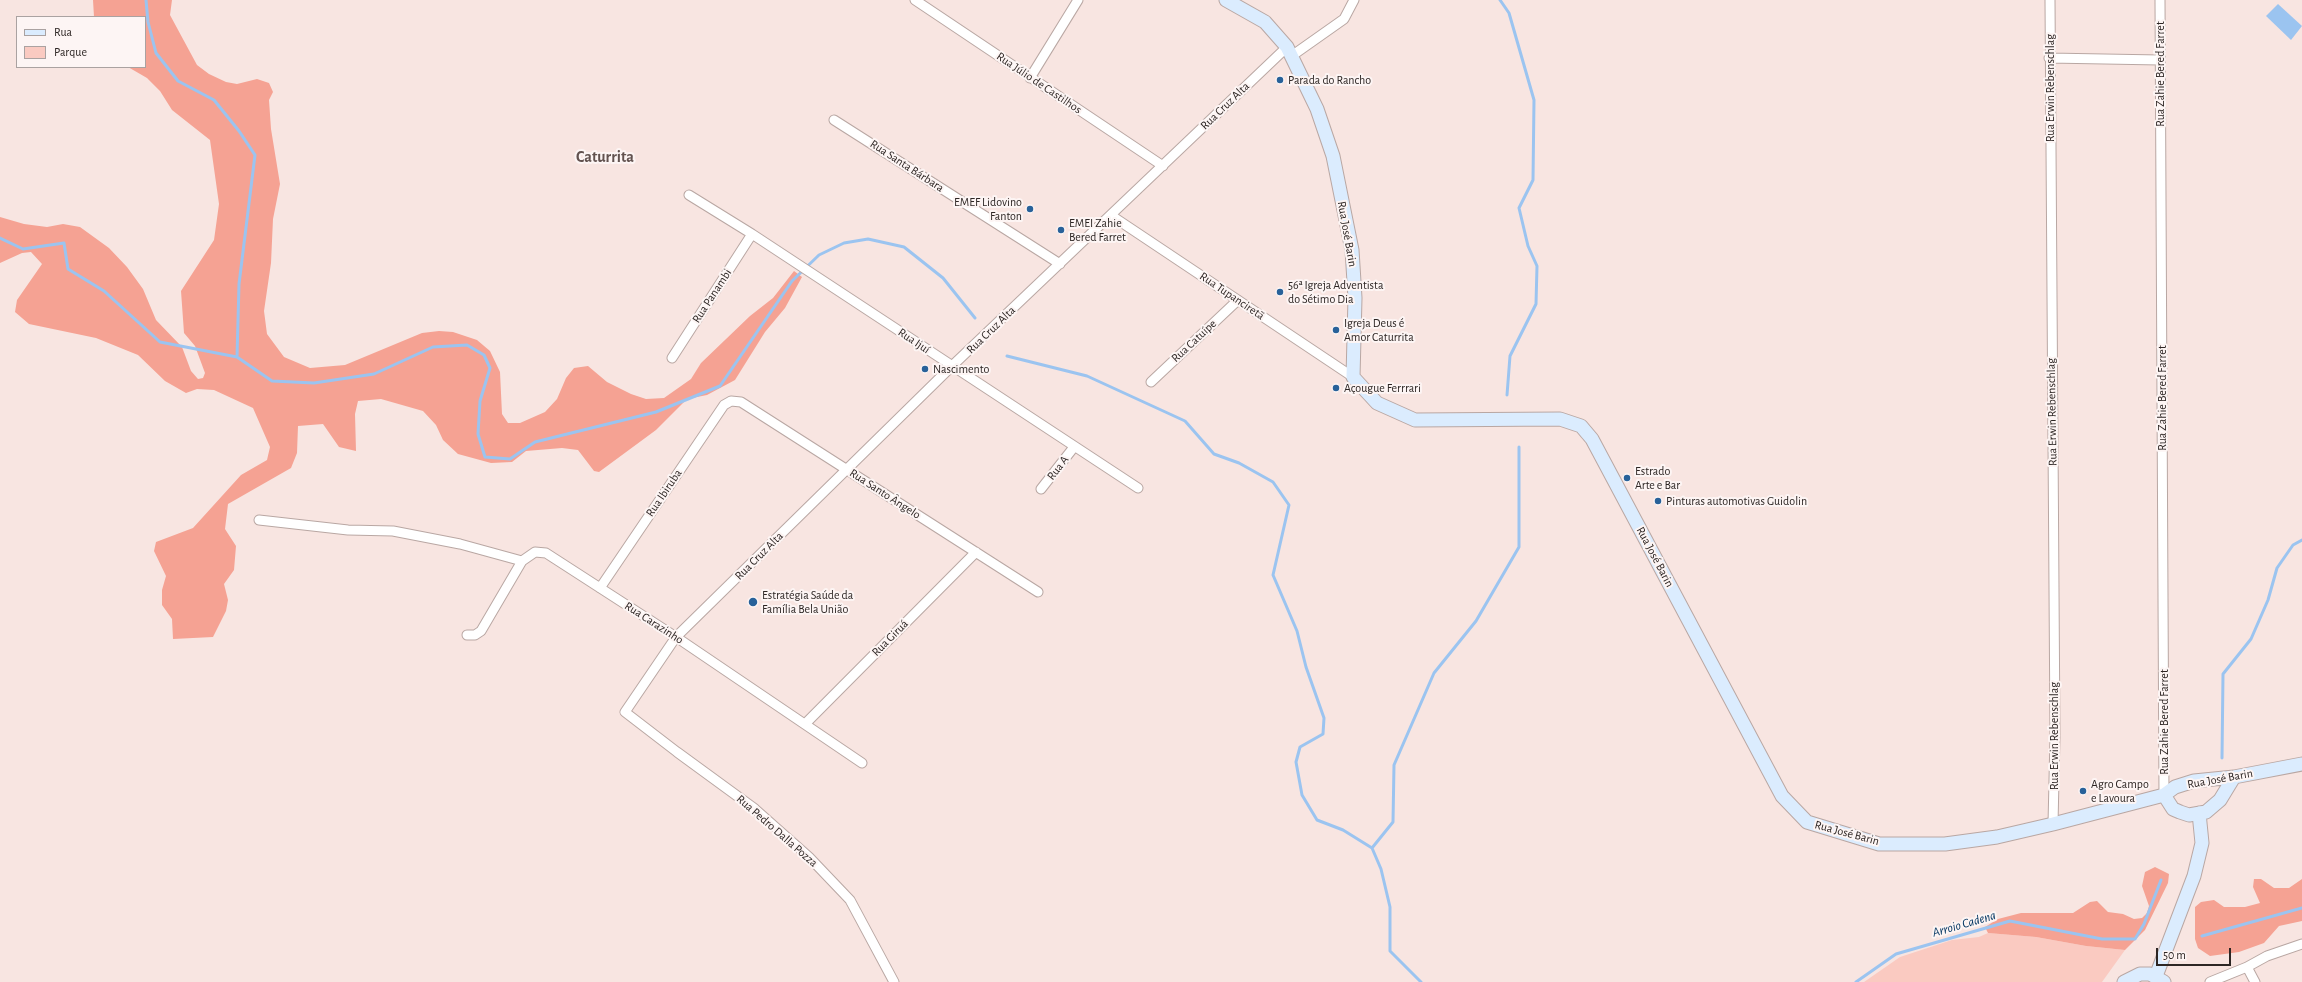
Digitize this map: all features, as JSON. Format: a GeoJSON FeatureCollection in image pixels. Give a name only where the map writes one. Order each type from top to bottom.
{"type":"FeatureCollection","features":[{"type":"Feature","properties":{"kind":"main road","name":"Rua José Barin"},"geometry":{"type":"LineString","coordinates":[[1226,0],[1264,22],[1290,51],[1317,109],[1333,156],[1352,250],[1355,298],[1353,377],[1377,404],[1415,420],[1560,419],[1582,426],[1592,439],[1782,796],[1807,822],[1879,844],[1945,844],[1997,837],[2053,824],[2164,795],[2175,787],[2194,781],[2234,777],[2302,764]]}},
{"type":"Feature","properties":{"kind":"main road"},"geometry":{"type":"LineString","coordinates":[[2164,795],[2173,809],[2189,815],[2206,812],[2220,800],[2234,777]]}},
{"type":"Feature","properties":{"kind":"main road"},"geometry":{"type":"LineString","coordinates":[[2124,982],[2140,974],[2160,979],[2194,876],[2202,843],[2199,813]]}},
{"type":"Feature","properties":{"kind":"street","name":"Rua Júlio de Castilhos"},"geometry":{"type":"LineString","coordinates":[[915,0],[1163,166]]}},
{"type":"Feature","properties":{"kind":"street"},"geometry":{"type":"LineString","coordinates":[[1030,78],[1078,0]]}},
{"type":"Feature","properties":{"kind":"street","name":"Rua Cruz Alta"},"geometry":{"type":"LineString","coordinates":[[625,712],[676,637],[846,469],[952,366],[1112,216],[1163,166],[1290,51],[1344,19],[1354,0]]}},
{"type":"Feature","properties":{"kind":"street","name":"Rua Erwin Rebenschlag"},"geometry":{"type":"LineString","coordinates":[[2050,0],[2049,58],[2055,736],[2053,824]]}},
{"type":"Feature","properties":{"kind":"street","name":"Rua Zahie Bered Farret"},"geometry":{"type":"LineString","coordinates":[[2160,0],[2164,795]]}},
{"type":"Feature","properties":{"kind":"street"},"geometry":{"type":"LineString","coordinates":[[2049,58],[2160,60]]}},
{"type":"Feature","properties":{"kind":"street","name":"Rua Santa Bárbara"},"geometry":{"type":"LineString","coordinates":[[834,120],[1060,264]]}},
{"type":"Feature","properties":{"kind":"street","name":"Rua Ijuí"},"geometry":{"type":"LineString","coordinates":[[690,195],[752,234],[1074,448],[1138,488]]}},
{"type":"Feature","properties":{"kind":"street","name":"Rua Tupanciretã"},"geometry":{"type":"LineString","coordinates":[[1112,216],[1353,377]]}},
{"type":"Feature","properties":{"kind":"street","name":"Rua Panambi"},"geometry":{"type":"LineString","coordinates":[[672,358],[752,234]]}},
{"type":"Feature","properties":{"kind":"street","name":"Rua Catuípe"},"geometry":{"type":"LineString","coordinates":[[1151,382],[1238,300]]}},
{"type":"Feature","properties":{"kind":"street","name":"Rua Santo Ângelo"},"geometry":{"type":"LineString","coordinates":[[731,401],[741,402],[1038,592]]}},
{"type":"Feature","properties":{"kind":"street","name":"Rua Ibiruba"},"geometry":{"type":"LineString","coordinates":[[600,588],[724,405],[731,401]]}},
{"type":"Feature","properties":{"kind":"street","name":"Rua A"},"geometry":{"type":"LineString","coordinates":[[1041,489],[1074,448]]}},
{"type":"Feature","properties":{"kind":"street"},"geometry":{"type":"LineString","coordinates":[[259,520],[348,530],[392,531],[460,544],[522,561],[481,631],[475,635],[467,635]]}},
{"type":"Feature","properties":{"kind":"street","name":"Rua Carazinho"},"geometry":{"type":"LineString","coordinates":[[522,561],[535,552],[546,553],[676,637],[862,763]]}},
{"type":"Feature","properties":{"kind":"street","name":"Rua Giruá"},"geometry":{"type":"LineString","coordinates":[[805,724],[976,552]]}},
{"type":"Feature","properties":{"kind":"street","name":"Rua Pedro Dalla Pozza"},"geometry":{"type":"LineString","coordinates":[[625,712],[676,752],[756,809],[809,857],[850,900],[894,982]]}},
{"type":"Feature","properties":{"kind":"street"},"geometry":{"type":"LineString","coordinates":[[2210,982],[2246,967],[2267,956],[2302,944]]}},
{"type":"Feature","properties":{"kind":"street"},"geometry":{"type":"LineString","coordinates":[[2246,967],[2255,982]]}},
{"type":"Feature","properties":{"kind":"green space"},"geometry":{"type":"Polygon","coordinates":[[[1988,933],[2036,937],[2086,946],[2125,950],[2102,982],[1864,982],[1900,957],[1952,940],[1979,937],[1988,933]]]}},
{"type":"Feature","properties":{"kind":"shaded area"},"geometry":{"type":"Polygon","coordinates":[[[93,0],[172,0],[170,15],[197,65],[209,74],[226,82],[237,84],[257,79],[269,83],[273,92],[269,100],[271,129],[280,184],[273,219],[271,263],[264,311],[267,334],[284,357],[310,368],[345,365],[422,333],[439,331],[453,332],[477,340],[490,351],[500,372],[502,414],[508,423],[520,423],[545,412],[557,399],[566,378],[574,368],[588,366],[607,382],[631,394],[646,399],[664,398],[691,379],[701,363],[750,316],[773,298],[794,271],[802,277],[785,308],[765,332],[735,380],[707,395],[687,399],[656,430],[599,472],[594,471],[578,450],[562,448],[526,451],[512,462],[491,463],[458,454],[443,440],[436,425],[423,411],[381,399],[358,401],[355,414],[356,451],[339,447],[323,424],[298,426],[297,453],[291,468],[228,504],[225,529],[236,546],[234,570],[224,584],[228,600],[226,611],[213,637],[173,639],[172,619],[162,605],[162,590],[166,576],[154,551],[156,542],[193,528],[241,475],[267,460],[270,447],[253,408],[214,390],[197,389],[186,393],[165,381],[138,355],[96,338],[29,324],[15,312],[17,300],[42,264],[31,252],[22,253],[0,263],[0,217],[24,224],[47,227],[63,224],[80,227],[109,248],[127,267],[143,289],[156,320],[182,347],[191,371],[198,379],[203,378],[205,373],[195,346],[184,333],[181,291],[214,240],[219,204],[210,140],[172,110],[160,91],[147,78],[130,68],[146,68],[146,16],[94,16],[93,0]]]}},
{"type":"Feature","properties":{"kind":"shaded area"},"geometry":{"type":"Polygon","coordinates":[[[2155,867],[2169,874],[2168,883],[2145,930],[2125,950],[2086,946],[2036,937],[1988,933],[1985,927],[1998,919],[2021,913],[2073,913],[2090,902],[2097,901],[2108,912],[2123,914],[2134,919],[2142,918],[2147,913],[2149,906],[2142,886],[2145,872],[2155,867]]]}},
{"type":"Feature","properties":{"kind":"shaded area"},"geometry":{"type":"Polygon","coordinates":[[[2254,879],[2261,879],[2274,888],[2289,888],[2302,879],[2302,921],[2279,926],[2264,943],[2239,952],[2210,956],[2198,948],[2195,939],[2195,907],[2201,902],[2214,900],[2224,907],[2245,907],[2260,903],[2253,887],[2254,879]]]}},
{"type":"Feature","properties":{"kind":"water"},"geometry":{"type":"Polygon","coordinates":[[[2278,4],[2302,26],[2291,40],[2266,16],[2278,4]]]}},
{"type":"Feature","properties":{"kind":"waterway"},"geometry":{"type":"LineString","coordinates":[[146,0],[148,22],[156,53],[178,81],[214,100],[239,131],[255,155],[239,284],[237,357]]}},
{"type":"Feature","properties":{"kind":"waterway"},"geometry":{"type":"LineString","coordinates":[[1500,0],[1509,13],[1534,100],[1533,180],[1519,208],[1528,246],[1537,266],[1536,304],[1510,356],[1507,395]]}},
{"type":"Feature","properties":{"kind":"waterway"},"geometry":{"type":"LineString","coordinates":[[0,238],[23,249],[64,243],[68,269],[104,291],[160,342],[237,357],[272,381],[314,383],[374,374],[433,347],[467,345],[484,355],[490,368],[480,401],[478,434],[485,457],[510,459],[535,442],[656,412],[720,386],[792,281],[819,255],[844,243],[868,239],[904,247],[943,278],[975,318]]}},
{"type":"Feature","properties":{"kind":"waterway"},"geometry":{"type":"LineString","coordinates":[[1007,356],[1087,376],[1185,421],[1214,454],[1239,463],[1273,482],[1289,505],[1273,575],[1297,631],[1306,667],[1324,718],[1323,734],[1300,747],[1296,762],[1302,795],[1317,820],[1343,830],[1372,848],[1381,869],[1390,907],[1390,951],[1421,982]]}},
{"type":"Feature","properties":{"kind":"waterway"},"geometry":{"type":"LineString","coordinates":[[1372,848],[1393,822],[1394,765],[1434,673],[1476,621],[1519,547],[1519,447]]}},
{"type":"Feature","properties":{"kind":"waterway"},"geometry":{"type":"LineString","coordinates":[[2222,758],[2223,674],[2251,639],[2268,600],[2277,568],[2293,545],[2302,540]]}},
{"type":"Feature","properties":{"kind":"waterway","name":"Arroio Cadena"},"geometry":{"type":"LineString","coordinates":[[1856,982],[1896,954],[2010,921],[2102,939],[2135,939],[2144,924],[2161,880]]}},
{"type":"Feature","properties":{"kind":"waterway","name":"Arroio Cadena"},"geometry":{"type":"LineString","coordinates":[[2202,936],[2302,908]]}},
{"type":"Feature","properties":{"kind":"place","name":"Parada do Rancho"},"geometry":{"type":"Point","coordinates":[1280,80]}},
{"type":"Feature","properties":{"kind":"place","name":"EMEF Lidovino Fanton"},"geometry":{"type":"Point","coordinates":[1030,209]}},
{"type":"Feature","properties":{"kind":"place","name":"EMEI Zahie Bered Farret"},"geometry":{"type":"Point","coordinates":[1061,230]}},
{"type":"Feature","properties":{"kind":"place","name":"56ª Igreja Adventista do Sétimo Dia"},"geometry":{"type":"Point","coordinates":[1280,292]}},
{"type":"Feature","properties":{"kind":"place","name":"Igreja Deus é Amor Caturrita"},"geometry":{"type":"Point","coordinates":[1336,330]}},
{"type":"Feature","properties":{"kind":"place","name":"Nascimento"},"geometry":{"type":"Point","coordinates":[925,369]}},
{"type":"Feature","properties":{"kind":"place","name":"Açougue Ferrrari"},"geometry":{"type":"Point","coordinates":[1336,388]}},
{"type":"Feature","properties":{"kind":"place","name":"Estrado Arte e Bar"},"geometry":{"type":"Point","coordinates":[1627,478]}},
{"type":"Feature","properties":{"kind":"place","name":"Pinturas automotivas Guidolin"},"geometry":{"type":"Point","coordinates":[1658,501]}},
{"type":"Feature","properties":{"kind":"place","name":"Estratégia Saúde da Família Bela União"},"geometry":{"type":"Point","coordinates":[753,602]}},
{"type":"Feature","properties":{"kind":"place","name":"Agro Campo e Lavoura"},"geometry":{"type":"Point","coordinates":[2083,791]}},
{"type":"Feature","properties":{"kind":"district","name":"Caturrita"},"geometry":{"type":"Point","coordinates":[605,157]}}]}
